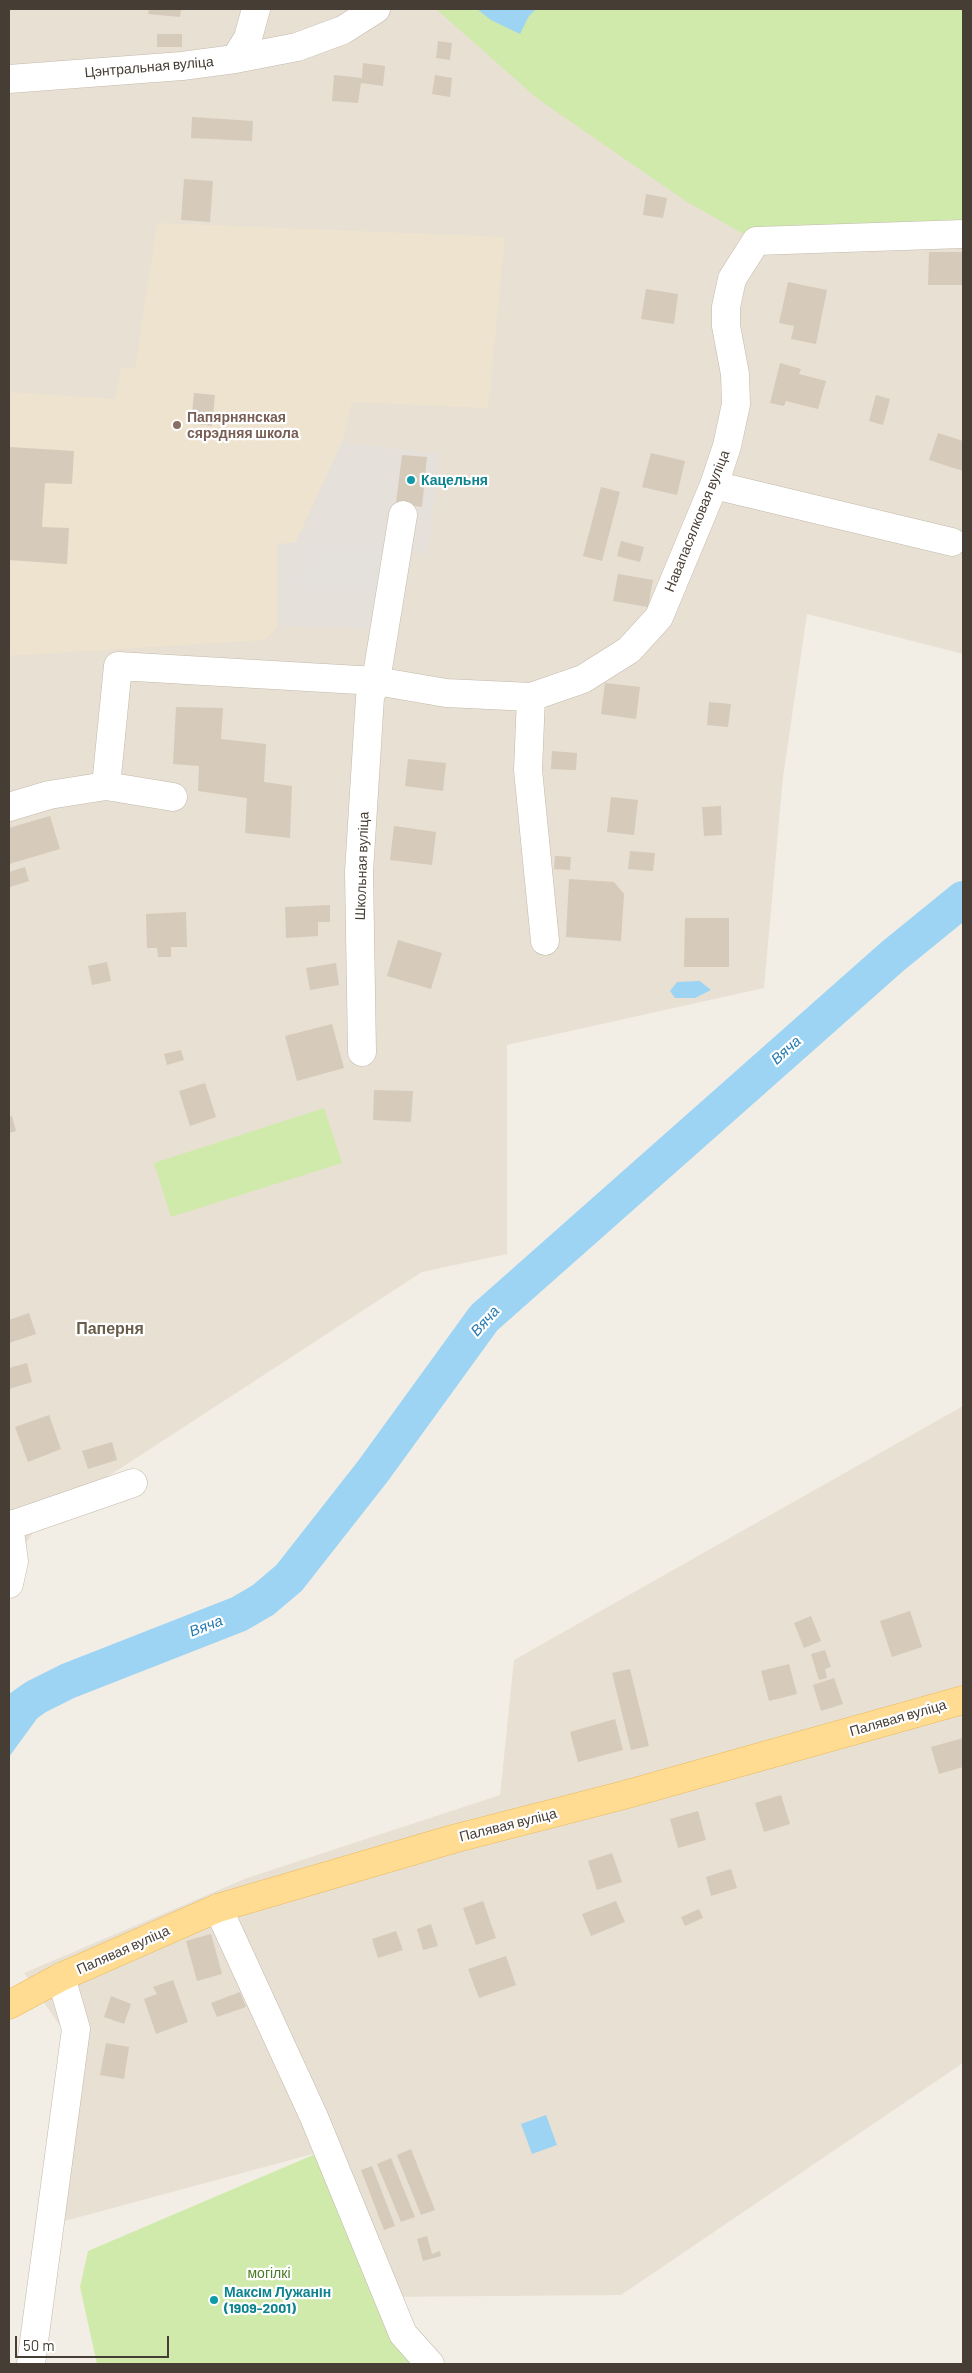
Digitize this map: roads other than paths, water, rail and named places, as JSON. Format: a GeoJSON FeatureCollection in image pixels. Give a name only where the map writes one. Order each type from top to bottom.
{"type":"FeatureCollection","features":[{"type":"Feature","properties":{"kind":"main road","name":"Палявая вуліца"},"geometry":{"type":"LineString","coordinates":[[9,2006],[61,1977],[218,1908],[453,1839],[624,1795],[963,1700]]}},
{"type":"Feature","properties":{"kind":"street"},"geometry":{"type":"LineString","coordinates":[[235,59],[248,38],[256,9]]}},
{"type":"Feature","properties":{"kind":"street","name":"Цэнтральная вуліца"},"geometry":{"type":"LineString","coordinates":[[9,79],[182,66],[235,59],[297,47],[343,30],[376,9]]}},
{"type":"Feature","properties":{"kind":"street","name":"Навапасялковая вуліца"},"geometry":{"type":"LineString","coordinates":[[531,697],[583,679],[628,650],[659,616],[714,485],[727,446],[736,404],[735,374],[726,326],[726,307],[732,279],[756,241],[963,234]]}},
{"type":"Feature","properties":{"kind":"street"},"geometry":{"type":"LineString","coordinates":[[714,485],[952,542]]}},
{"type":"Feature","properties":{"kind":"street","name":"Школьная вуліца"},"geometry":{"type":"LineString","coordinates":[[362,1052],[359,872],[370,697],[376,681],[403,515]]}},
{"type":"Feature","properties":{"kind":"street"},"geometry":{"type":"LineString","coordinates":[[106,786],[118,666],[376,681],[446,693],[531,697],[528,770],[545,941]]}},
{"type":"Feature","properties":{"kind":"street"},"geometry":{"type":"LineString","coordinates":[[9,807],[50,795],[106,786],[173,797]]}},
{"type":"Feature","properties":{"kind":"street"},"geometry":{"type":"LineString","coordinates":[[9,1584],[14,1561],[9,1525],[133,1483]]}},
{"type":"Feature","properties":{"kind":"street"},"geometry":{"type":"LineString","coordinates":[[218,1908],[314,2117],[403,2334],[430,2364]]}},
{"type":"Feature","properties":{"kind":"street"},"geometry":{"type":"LineString","coordinates":[[38,2362],[76,2029],[61,1977]]}},
{"type":"Feature","properties":{"kind":"water"},"geometry":{"type":"Polygon","coordinates":[[[477,9],[536,9],[529,16],[520,34],[491,20],[477,9]]]}},
{"type":"Feature","properties":{"kind":"water"},"geometry":{"type":"Polygon","coordinates":[[[700,981],[711,990],[695,998],[675,998],[670,991],[677,982],[700,981]]]}},
{"type":"Feature","properties":{"kind":"water"},"geometry":{"type":"Polygon","coordinates":[[[68,1681],[41,1713],[9,1757],[9,1705],[36,1697],[68,1681]]]}},
{"type":"Feature","properties":{"kind":"water"},"geometry":{"type":"Polygon","coordinates":[[[546,2115],[557,2145],[532,2154],[521,2124],[546,2115]]]}},
{"type":"Feature","properties":{"kind":"waterway","name":"Вяча"},"geometry":{"type":"LineString","coordinates":[[9,1716],[36,1697],[68,1681],[239,1614],[263,1600],[289,1578],[373,1471],[484,1318],[893,956],[963,899]]}},
{"type":"Feature","properties":{"kind":"place","name":"Папярнянская сярэдняя школа"},"geometry":{"type":"Point","coordinates":[177,425]}},
{"type":"Feature","properties":{"kind":"place","name":"Кацельня"},"geometry":{"type":"Point","coordinates":[411,480]}},
{"type":"Feature","properties":{"kind":"place","name":"Максiм Лужанiн (1909-2001)"},"geometry":{"type":"Point","coordinates":[214,2300]}},
{"type":"Feature","properties":{"kind":"district","name":"Паперня"},"geometry":{"type":"Point","coordinates":[110,1329]}},
{"type":"Feature","properties":{"kind":"park label","name":"могілкі"},"geometry":{"type":"Point","coordinates":[269,2273]}}]}
